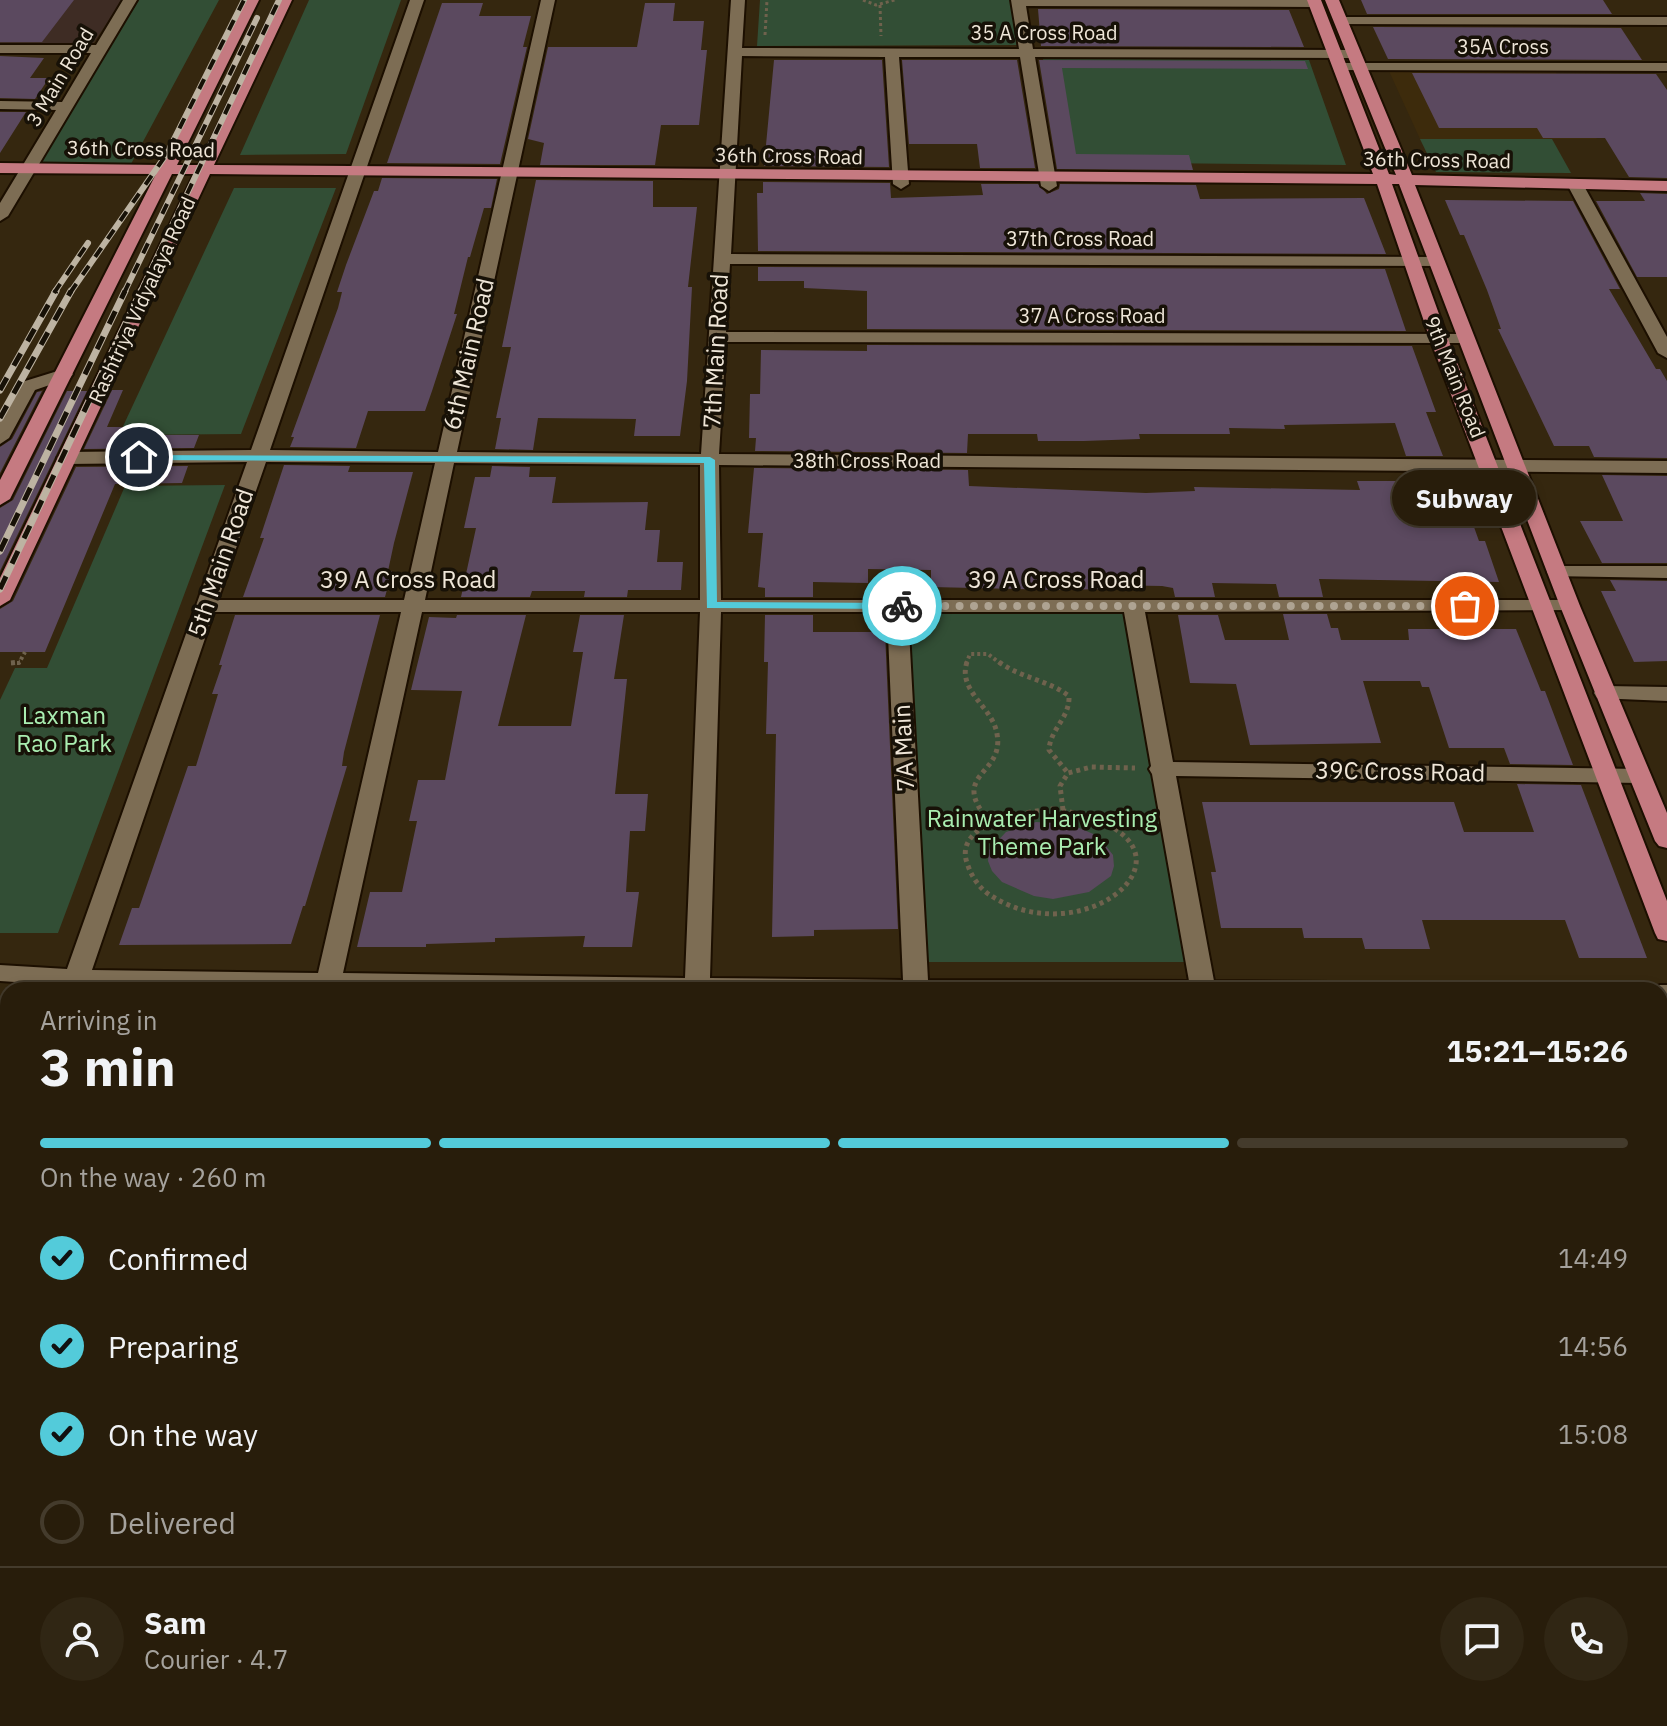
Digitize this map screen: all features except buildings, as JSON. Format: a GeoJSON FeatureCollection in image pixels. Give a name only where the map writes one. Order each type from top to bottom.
{"type":"FeatureCollection","features":[{"type":"Feature","properties":{"kind":"main road","name":"Rashtriya Vidyalaya Road"},"geometry":{"type":"LineString","coordinates":[[0,499],[252,0]]}},
{"type":"Feature","properties":{"kind":"main road","name":"Rashtriya Vidyalaya Road"},"geometry":{"type":"LineString","coordinates":[[0,600],[285,0]]}},
{"type":"Feature","properties":{"kind":"main road","name":"9th Main Road"},"geometry":{"type":"LineString","coordinates":[[1332,0],[1407,184],[1570,606],[1665,829]]}},
{"type":"Feature","properties":{"kind":"main road","name":"9th Main Road"},"geometry":{"type":"LineString","coordinates":[[1314,2],[1439,339],[1667,933]]}},
{"type":"Feature","properties":{"kind":"main road","name":"36th Cross Road"},"geometry":{"type":"LineString","coordinates":[[0,168],[27,172],[202,174],[1383,182],[1555,189],[1576,186],[1667,186]]}},
{"type":"Feature","properties":{"kind":"main road","name":"36th Cross Road"},"geometry":{"type":"LineString","coordinates":[[0,176],[27,172]]}},
{"type":"Feature","properties":{"kind":"street","name":"3 Main Road"},"geometry":{"type":"LineString","coordinates":[[0,216],[130,0]]}},
{"type":"Feature","properties":{"kind":"street","name":"5th Main Road"},"geometry":{"type":"LineString","coordinates":[[75,982],[417,0]]}},
{"type":"Feature","properties":{"kind":"street","name":"6th Main Road"},"geometry":{"type":"LineString","coordinates":[[329,982],[548,0]]}},
{"type":"Feature","properties":{"kind":"street","name":"7th Main Road"},"geometry":{"type":"LineString","coordinates":[[697,982],[711,606],[710,460],[738,0]]}},
{"type":"Feature","properties":{"kind":"street"},"geometry":{"type":"LineString","coordinates":[[1049,182],[1018,1],[1314,2]]}},
{"type":"Feature","properties":{"kind":"street"},"geometry":{"type":"LineString","coordinates":[[1340,21],[1665,14]]}},
{"type":"Feature","properties":{"kind":"street"},"geometry":{"type":"LineString","coordinates":[[887,47],[901,181]]}},
{"type":"Feature","properties":{"kind":"street","name":"35 A Cross Road"},"geometry":{"type":"LineString","coordinates":[[734,52],[887,47],[1336,60]]}},
{"type":"Feature","properties":{"kind":"street"},"geometry":{"type":"LineString","coordinates":[[0,49],[101,49]]}},
{"type":"Feature","properties":{"kind":"street","name":"35A Cross"},"geometry":{"type":"LineString","coordinates":[[1336,60],[1667,67]]}},
{"type":"Feature","properties":{"kind":"street"},"geometry":{"type":"LineString","coordinates":[[0,105],[65,106]]}},
{"type":"Feature","properties":{"kind":"street"},"geometry":{"type":"LineString","coordinates":[[1576,186],[1667,353]]}},
{"type":"Feature","properties":{"kind":"street","name":"37th Cross Road"},"geometry":{"type":"LineString","coordinates":[[722,259],[1437,262]]}},
{"type":"Feature","properties":{"kind":"street","name":"37 A Cross Road"},"geometry":{"type":"LineString","coordinates":[[717,337],[1466,339]]}},
{"type":"Feature","properties":{"kind":"street"},"geometry":{"type":"LineString","coordinates":[[0,438],[28,386],[64,374]]}},
{"type":"Feature","properties":{"kind":"street","name":"38th Cross Road"},"geometry":{"type":"LineString","coordinates":[[67,458],[258,456],[1667,467]]}},
{"type":"Feature","properties":{"kind":"street"},"geometry":{"type":"LineString","coordinates":[[1557,572],[1667,572]]}},
{"type":"Feature","properties":{"kind":"street","name":"39 A Cross Road"},"geometry":{"type":"LineString","coordinates":[[206,606],[1570,606]]}},
{"type":"Feature","properties":{"kind":"street","name":"7A Main"},"geometry":{"type":"LineString","coordinates":[[897,606],[916,982]]}},
{"type":"Feature","properties":{"kind":"street"},"geometry":{"type":"LineString","coordinates":[[1133,606],[1160,769],[1202,982]]}},
{"type":"Feature","properties":{"kind":"street"},"geometry":{"type":"LineString","coordinates":[[1605,693],[1667,694]]}},
{"type":"Feature","properties":{"kind":"street","name":"39C Cross Road"},"geometry":{"type":"LineString","coordinates":[[1160,769],[1640,776]]}},
{"type":"Feature","properties":{"kind":"street"},"geometry":{"type":"LineString","coordinates":[[0,973],[61,982]]}},
{"type":"Feature","properties":{"kind":"path"},"geometry":{"type":"LineString","coordinates":[[863,0],[880,5],[895,0]]}},
{"type":"Feature","properties":{"kind":"path"},"geometry":{"type":"LineString","coordinates":[[880,5],[887,47]]}},
{"type":"Feature","properties":{"kind":"path"},"geometry":{"type":"LineString","coordinates":[[11,663],[19,663],[25,652]]}},
{"type":"Feature","properties":{"kind":"path"},"geometry":{"type":"LineString","coordinates":[[990,822],[980,812],[972,791],[975,781],[996,754],[997,732],[989,711],[965,683],[964,665],[970,654],[988,654],[1025,680],[1057,687],[1069,696],[1067,716],[1054,730],[1049,742],[1052,758],[1068,773]]}},
{"type":"Feature","properties":{"kind":"path"},"geometry":{"type":"LineString","coordinates":[[1063,810],[1060,786],[1068,773],[1091,767],[1160,769]]}},
{"type":"Feature","properties":{"kind":"path"},"geometry":{"type":"LineString","coordinates":[[1031,810],[1063,810],[1097,819],[1127,840],[1135,854],[1137,868],[1132,881],[1121,894],[1103,904],[1053,913],[1015,906],[984,890],[971,876],[966,861],[968,846],[976,833],[990,822],[1031,810]]}},
{"type":"Feature","properties":{"kind":"shaded area"},"geometry":{"type":"Polygon","coordinates":[[[0,0],[122,0],[91,47],[0,47],[0,0]]]}},
{"type":"Feature","properties":{"kind":"shaded area"},"geometry":{"type":"Polygon","coordinates":[[[1389,71],[1555,71],[1597,139],[1420,139],[1389,71]]]}},
{"type":"Feature","properties":{"kind":"green space"},"geometry":{"type":"Polygon","coordinates":[[[139,0],[219,0],[131,164],[39,164],[139,0]]]}},
{"type":"Feature","properties":{"kind":"green space"},"geometry":{"type":"Polygon","coordinates":[[[309,0],[401,0],[346,154],[240,155],[309,0]]]}},
{"type":"Feature","properties":{"kind":"green space"},"geometry":{"type":"Polygon","coordinates":[[[760,0],[1010,0],[1017,45],[757,46],[760,0]]]}},
{"type":"Feature","properties":{"kind":"green space"},"geometry":{"type":"Polygon","coordinates":[[[1043,59],[1309,60],[1346,165],[1058,162],[1043,59]]]}},
{"type":"Feature","properties":{"kind":"green space"},"geometry":{"type":"Polygon","coordinates":[[[1420,139],[1552,139],[1571,173],[1436,172],[1420,139]]]}},
{"type":"Feature","properties":{"kind":"green space"},"geometry":{"type":"Polygon","coordinates":[[[234,188],[336,188],[241,434],[119,435],[234,188]]]}},
{"type":"Feature","properties":{"kind":"green space","name":"Laxman Rao Park"},"geometry":{"type":"Polygon","coordinates":[[[225,485],[58,933],[0,933],[0,700],[15,668],[47,668],[125,486],[225,485]]]}},
{"type":"Feature","properties":{"kind":"green space","name":"Rainwater Harvesting Theme Park"},"geometry":{"type":"Polygon","coordinates":[[[1128,613],[1190,962],[924,962],[907,614],[1128,613]]]}},
{"type":"Feature","properties":{"kind":"railway"},"geometry":{"type":"LineString","coordinates":[[70,293],[166,155],[244,0]]}},
{"type":"Feature","properties":{"kind":"railway"},"geometry":{"type":"LineString","coordinates":[[140,293],[279,0]]}},
{"type":"Feature","properties":{"kind":"railway"},"geometry":{"type":"LineString","coordinates":[[124,293],[257,18]]}},
{"type":"Feature","properties":{"kind":"railway"},"geometry":{"type":"LineString","coordinates":[[54,293],[88,243]]}},
{"type":"Feature","properties":{"kind":"railway"},"geometry":{"type":"LineString","coordinates":[[0,390],[56,291]]}},
{"type":"Feature","properties":{"kind":"railway"},"geometry":{"type":"LineString","coordinates":[[0,418],[71,291]]}},
{"type":"Feature","properties":{"kind":"railway"},"geometry":{"type":"LineString","coordinates":[[0,551],[125,291]]}},
{"type":"Feature","properties":{"kind":"railway"},"geometry":{"type":"LineString","coordinates":[[0,589],[141,291]]}},
{"type":"Feature","properties":{"kind":"way so far"},"geometry":{"type":"LineString","coordinates":[[902,606],[1465,606]]}},
{"type":"Feature","properties":{"kind":"place","name":"Subway"},"geometry":{"type":"Point","coordinates":[1465,606]}},
{"type":"Feature","properties":{"kind":"route"},"geometry":{"type":"LineString","coordinates":[[139,457],[710,460],[711,606],[902,606]]}}]}
